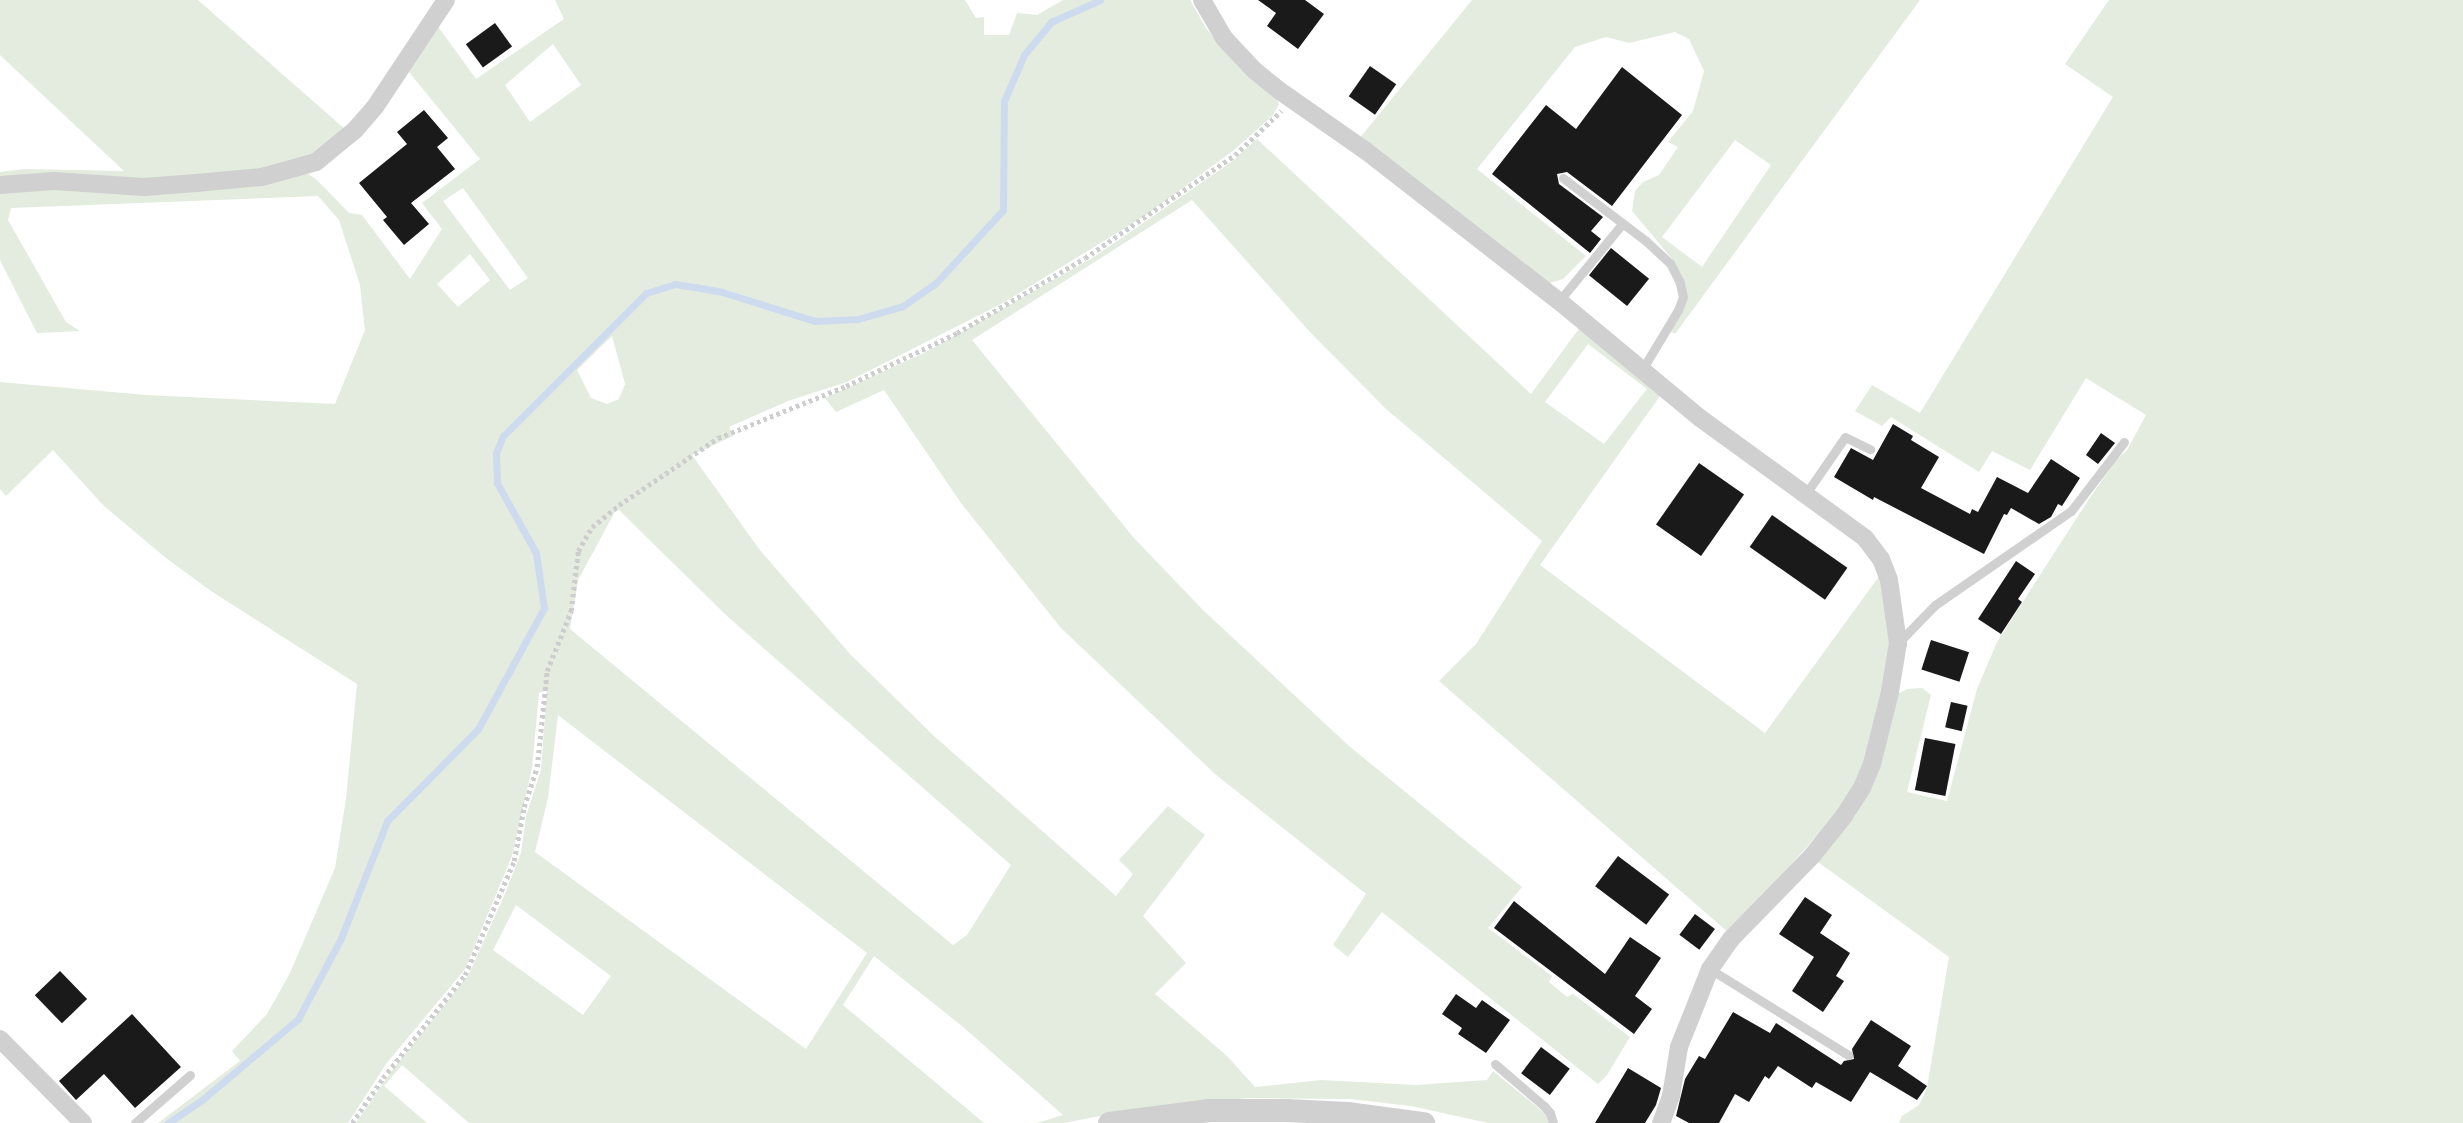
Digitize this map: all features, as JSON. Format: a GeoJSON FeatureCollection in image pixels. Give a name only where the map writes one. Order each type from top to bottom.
{"type":"FeatureCollection","features":[{"type":"Feature","properties":{"kind":"street"},"geometry":{"type":"LineString","coordinates":[[0,185],[54,181],[110,186],[170,185],[262,177],[316,162],[355,130],[375,107],[446,0]]}},
{"type":"Feature","properties":{"kind":"street"},"geometry":{"type":"LineString","coordinates":[[1202,0],[1224,38],[1254,70],[1366,151],[1559,301],[1700,418],[1865,538],[1881,559],[1889,580],[1898,643],[1880,738],[1862,788],[1812,856],[1731,939],[1710,969],[1679,1047],[1671,1096],[1661,1123]]}},
{"type":"Feature","properties":{"kind":"street"},"geometry":{"type":"LineString","coordinates":[[0,1039],[83,1123]]}},
{"type":"Feature","properties":{"kind":"street"},"geometry":{"type":"LineString","coordinates":[[1109,1123],[1209,1110],[1286,1110],[1347,1112],[1423,1123]]}},
{"type":"Feature","properties":{"kind":"lane"},"geometry":{"type":"LineString","coordinates":[[1563,178],[1646,241],[1670,263],[1683,297],[1655,352],[1642,370]]}},
{"type":"Feature","properties":{"kind":"lane"},"geometry":{"type":"LineString","coordinates":[[1559,301],[1622,224]]}},
{"type":"Feature","properties":{"kind":"lane"},"geometry":{"type":"LineString","coordinates":[[1805,495],[1845,436],[1870,449]]}},
{"type":"Feature","properties":{"kind":"lane"},"geometry":{"type":"LineString","coordinates":[[1898,643],[1935,604],[2071,511],[2124,442]]}},
{"type":"Feature","properties":{"kind":"lane"},"geometry":{"type":"LineString","coordinates":[[1710,969],[1847,1055]]}},
{"type":"Feature","properties":{"kind":"lane"},"geometry":{"type":"LineString","coordinates":[[1495,1064],[1544,1105],[1553,1123]]}},
{"type":"Feature","properties":{"kind":"lane"},"geometry":{"type":"LineString","coordinates":[[135,1123],[190,1075]]}},
{"type":"Feature","properties":{"kind":"path"},"geometry":{"type":"LineString","coordinates":[[352,1123],[383,1078],[465,975],[514,861],[524,807],[537,767],[547,671],[571,611],[578,551],[592,527],[619,505],[718,438],[846,386],[957,333],[1085,258],[1235,155],[1292,100]]}},
{"type":"Feature","properties":{"kind":"shaded area"},"geometry":{"type":"Polygon","coordinates":[[[0,0],[198,0],[346,130],[320,153],[260,172],[140,180],[0,180],[0,172],[25,169],[124,171],[0,55],[0,0]]]}},
{"type":"Feature","properties":{"kind":"shaded area"},"geometry":{"type":"Polygon","coordinates":[[[555,0],[965,0],[976,18],[984,17],[984,35],[1009,35],[1017,13],[1037,15],[1063,0],[1190,0],[1206,28],[1225,52],[1276,96],[1279,104],[1273,115],[1234,150],[1146,215],[1003,303],[847,382],[788,401],[729,427],[733,436],[692,455],[759,549],[850,654],[934,736],[1116,896],[1133,874],[1119,860],[1168,806],[1205,835],[1143,916],[1186,963],[1155,994],[1227,1056],[1255,1087],[1321,1080],[1416,1085],[1487,1080],[1493,1071],[1548,1116],[1550,1123],[1488,1123],[1411,1106],[1350,1099],[1249,1098],[1136,1109],[1064,1123],[1037,1123],[1063,1115],[962,1026],[874,956],[843,1005],[984,1123],[469,1123],[402,1065],[384,1086],[427,1123],[356,1123],[391,1072],[469,974],[504,896],[521,853],[526,816],[541,770],[547,690],[539,693],[532,768],[512,856],[465,969],[386,1064],[348,1123],[158,1123],[240,1061],[232,1051],[267,1014],[290,973],[335,868],[346,799],[357,684],[211,591],[166,558],[104,506],[53,450],[6,496],[0,489],[0,382],[146,395],[335,404],[365,330],[360,285],[339,220],[318,196],[11,208],[8,220],[66,322],[80,331],[37,333],[0,260],[0,190],[305,172],[316,179],[349,213],[362,215],[410,279],[442,229],[422,203],[480,159],[409,72],[437,25],[476,79],[564,19],[555,0]],[[553,44],[505,85],[530,122],[581,85],[553,44]],[[463,188],[443,201],[510,290],[528,278],[463,188]],[[470,254],[437,284],[458,307],[490,280],[470,254]],[[612,336],[577,370],[591,398],[607,404],[619,399],[625,384],[612,336]],[[617,508],[578,580],[570,629],[953,945],[967,935],[1011,865],[727,616],[617,508]],[[558,715],[548,798],[535,852],[806,1049],[867,953],[558,715]],[[516,905],[493,950],[583,1015],[611,976],[516,905]]]}},
{"type":"Feature","properties":{"kind":"shaded area"},"geometry":{"type":"Polygon","coordinates":[[[1472,0],[1920,0],[1675,334],[1670,331],[1682,311],[1673,260],[1632,211],[1635,191],[1643,182],[1659,175],[1678,147],[1668,142],[1693,111],[1704,71],[1689,39],[1675,32],[1629,43],[1606,37],[1575,47],[1477,169],[1586,256],[1563,279],[1550,283],[1359,139],[1472,0]],[[1735,140],[1662,237],[1702,267],[1771,165],[1735,140]]]}},
{"type":"Feature","properties":{"kind":"shaded area"},"geometry":{"type":"Polygon","coordinates":[[[2109,0],[2463,0],[2463,1123],[1899,1123],[1902,1116],[1919,1105],[1927,1088],[1949,957],[1818,862],[1896,695],[1907,689],[1922,688],[1931,695],[1907,792],[1947,801],[1977,689],[1997,642],[2089,499],[2117,459],[2127,450],[2146,415],[2086,378],[2030,470],[1992,451],[1979,472],[1891,417],[1882,426],[1855,411],[1872,385],[1920,413],[2113,97],[2065,64],[2109,0]]]}},
{"type":"Feature","properties":{"kind":"shaded area"},"geometry":{"type":"Polygon","coordinates":[[[1257,139],[1531,394],[1581,326],[1660,396],[1540,565],[1765,733],[1880,575],[1891,640],[1874,737],[1858,782],[1840,810],[1729,933],[1439,681],[1476,644],[1542,541],[1385,408],[1310,332],[1192,200],[972,340],[1134,538],[1203,610],[1349,746],[1522,887],[1488,928],[1552,976],[1549,982],[1567,997],[1573,994],[1630,1037],[1607,1075],[1598,1084],[1382,912],[1348,957],[1333,945],[1366,894],[1215,774],[1061,628],[961,503],[884,390],[836,412],[825,398],[926,352],[1094,257],[1230,163],[1257,139]],[[1588,344],[1545,402],[1604,444],[1647,389],[1588,344]]]}},
{"type":"Feature","properties":{"kind":"building"},"geometry":{"type":"Polygon","coordinates":[[[1258,0],[1305,0],[1324,14],[1298,49],[1267,26],[1276,13],[1258,0]]]}},
{"type":"Feature","properties":{"kind":"building"},"geometry":{"type":"Polygon","coordinates":[[[495,23],[512,46],[483,68],[466,44],[495,23]]]}},
{"type":"Feature","properties":{"kind":"building"},"geometry":{"type":"Polygon","coordinates":[[[1370,66],[1396,84],[1375,115],[1349,96],[1370,66]]]}},
{"type":"Feature","properties":{"kind":"building"},"geometry":{"type":"Polygon","coordinates":[[[1622,67],[1682,115],[1612,206],[1567,172],[1557,174],[1559,184],[1603,217],[1591,231],[1601,239],[1590,253],[1492,174],[1546,105],[1576,129],[1622,67]]]}},
{"type":"Feature","properties":{"kind":"building"},"geometry":{"type":"Polygon","coordinates":[[[424,110],[448,138],[437,147],[455,169],[411,203],[429,224],[404,245],[383,220],[387,217],[359,183],[407,144],[397,132],[424,110]]]}},
{"type":"Feature","properties":{"kind":"building"},"geometry":{"type":"Polygon","coordinates":[[[1611,248],[1649,279],[1627,306],[1589,275],[1611,248]]]}},
{"type":"Feature","properties":{"kind":"building"},"geometry":{"type":"Polygon","coordinates":[[[1893,424],[1913,436],[1911,440],[1939,457],[1921,488],[1970,514],[1972,509],[1978,512],[1997,477],[2028,493],[2051,459],[2080,478],[2062,506],[2058,504],[2051,517],[2039,524],[2011,508],[2007,515],[2004,514],[1984,554],[1874,497],[1873,500],[1834,477],[1851,448],[1873,460],[1893,424]]]}},
{"type":"Feature","properties":{"kind":"building"},"geometry":{"type":"Polygon","coordinates":[[[2101,433],[2115,443],[2098,464],[2086,455],[2101,433]]]}},
{"type":"Feature","properties":{"kind":"building"},"geometry":{"type":"Polygon","coordinates":[[[1699,463],[1744,495],[1701,556],[1656,524],[1699,463]]]}},
{"type":"Feature","properties":{"kind":"building"},"geometry":{"type":"Polygon","coordinates":[[[1772,515],[1847,568],[1825,600],[1750,547],[1772,515]]]}},
{"type":"Feature","properties":{"kind":"building"},"geometry":{"type":"Polygon","coordinates":[[[2016,561],[2035,574],[2018,599],[2022,602],[2001,634],[1978,619],[2016,561]]]}},
{"type":"Feature","properties":{"kind":"building"},"geometry":{"type":"Polygon","coordinates":[[[1931,640],[1969,652],[1959,682],[1921,669],[1931,640]]]}},
{"type":"Feature","properties":{"kind":"building"},"geometry":{"type":"Polygon","coordinates":[[[1951,702],[1968,706],[1962,731],[1945,727],[1951,702]]]}},
{"type":"Feature","properties":{"kind":"building"},"geometry":{"type":"Polygon","coordinates":[[[1925,738],[1955,744],[1945,796],[1915,790],[1925,738]]]}},
{"type":"Feature","properties":{"kind":"building"},"geometry":{"type":"Polygon","coordinates":[[[1618,856],[1669,895],[1646,925],[1595,886],[1618,856]]]}},
{"type":"Feature","properties":{"kind":"building"},"geometry":{"type":"Polygon","coordinates":[[[1805,897],[1832,915],[1820,933],[1850,953],[1836,976],[1844,981],[1823,1012],[1792,991],[1814,957],[1779,934],[1805,897]]]}},
{"type":"Feature","properties":{"kind":"building"},"geometry":{"type":"Polygon","coordinates":[[[1514,901],[1605,974],[1630,937],[1661,958],[1635,996],[1652,1009],[1634,1034],[1494,928],[1514,901]]]}},
{"type":"Feature","properties":{"kind":"building"},"geometry":{"type":"Polygon","coordinates":[[[1695,914],[1715,929],[1699,950],[1679,935],[1695,914]]]}},
{"type":"Feature","properties":{"kind":"building"},"geometry":{"type":"Polygon","coordinates":[[[60,971],[87,999],[62,1023],[35,995],[60,971]]]}},
{"type":"Feature","properties":{"kind":"building"},"geometry":{"type":"Polygon","coordinates":[[[1456,994],[1476,1008],[1482,1000],[1510,1020],[1486,1053],[1458,1034],[1462,1028],[1442,1014],[1456,994]]]}},
{"type":"Feature","properties":{"kind":"building"},"geometry":{"type":"Polygon","coordinates":[[[1733,1012],[1770,1033],[1776,1023],[1841,1065],[1844,1061],[1854,1059],[1852,1049],[1871,1020],[1911,1046],[1898,1066],[1927,1086],[1917,1100],[1870,1072],[1851,1102],[1816,1082],[1812,1088],[1778,1066],[1769,1079],[1765,1076],[1749,1102],[1735,1094],[1719,1123],[1689,1123],[1676,1116],[1685,1079],[1699,1056],[1705,1059],[1733,1012]]]}},
{"type":"Feature","properties":{"kind":"building"},"geometry":{"type":"Polygon","coordinates":[[[132,1014],[181,1067],[135,1108],[104,1074],[76,1100],[59,1081],[132,1014]]]}},
{"type":"Feature","properties":{"kind":"building"},"geometry":{"type":"Polygon","coordinates":[[[1541,1047],[1570,1069],[1550,1095],[1521,1073],[1541,1047]]]}},
{"type":"Feature","properties":{"kind":"building"},"geometry":{"type":"Polygon","coordinates":[[[1628,1068],[1661,1088],[1656,1105],[1645,1123],[1595,1123],[1628,1068]]]}},
{"type":"Feature","properties":{"kind":"waterway"},"geometry":{"type":"LineString","coordinates":[[168,1123],[203,1099],[298,1019],[341,938],[387,821],[478,729],[544,608],[536,553],[497,483],[496,453],[503,436],[646,293],[675,284],[695,287],[722,292],[815,321],[858,319],[903,306],[935,284],[1003,210],[1004,101],[1024,55],[1051,22],[1100,0]]}}]}
